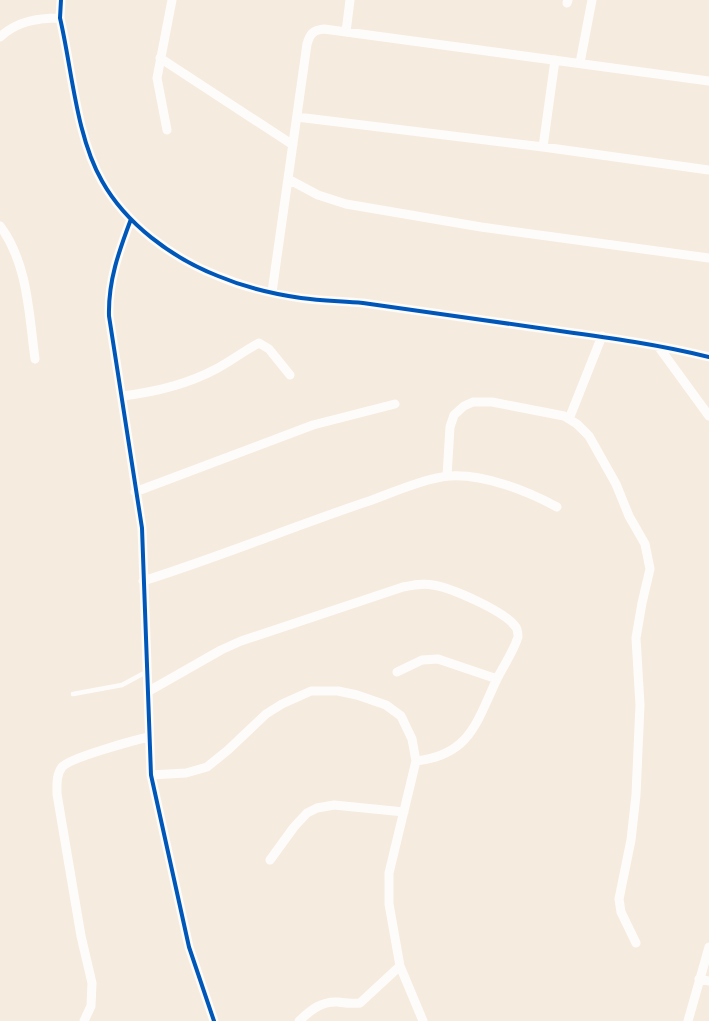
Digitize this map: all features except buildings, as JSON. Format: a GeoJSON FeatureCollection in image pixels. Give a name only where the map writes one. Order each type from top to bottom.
{"type":"FeatureCollection","features":[{"type":"Feature","properties":{"kind":"street"},"geometry":{"type":"LineString","coordinates":[[61,0],[60,18],[87,148],[101,180],[112,198],[131,219],[174,253],[200,269],[243,285],[301,298],[362,303],[602,336],[709,357]]}},
{"type":"Feature","properties":{"kind":"street"},"geometry":{"type":"LineString","coordinates":[[167,130],[157,78],[172,0]]}},
{"type":"Feature","properties":{"kind":"street"},"geometry":{"type":"LineString","coordinates":[[346,32],[350,0]]}},
{"type":"Feature","properties":{"kind":"street"},"geometry":{"type":"LineString","coordinates":[[580,63],[592,0]]}},
{"type":"Feature","properties":{"kind":"street"},"geometry":{"type":"LineString","coordinates":[[0,37],[12,28],[25,22],[46,18],[60,18]]}},
{"type":"Feature","properties":{"kind":"street"},"geometry":{"type":"LineString","coordinates":[[272,292],[307,44],[311,34],[318,30],[346,32],[709,81]]}},
{"type":"Feature","properties":{"kind":"street"},"geometry":{"type":"LineString","coordinates":[[160,58],[293,145]]}},
{"type":"Feature","properties":{"kind":"street"},"geometry":{"type":"LineString","coordinates":[[543,147],[555,60]]}},
{"type":"Feature","properties":{"kind":"street"},"geometry":{"type":"LineString","coordinates":[[297,117],[543,147],[709,170]]}},
{"type":"Feature","properties":{"kind":"street"},"geometry":{"type":"LineString","coordinates":[[288,179],[323,197],[346,204],[481,227],[709,258]]}},
{"type":"Feature","properties":{"kind":"street"},"geometry":{"type":"LineString","coordinates":[[131,219],[112,274],[108,302],[110,326],[122,396],[135,492],[142,528],[151,775],[189,947],[211,1019]]}},
{"type":"Feature","properties":{"kind":"street"},"geometry":{"type":"LineString","coordinates":[[0,226],[12,245],[22,273],[36,359]]}},
{"type":"Feature","properties":{"kind":"street"},"geometry":{"type":"LineString","coordinates":[[569,419],[602,336]]}},
{"type":"Feature","properties":{"kind":"street"},"geometry":{"type":"LineString","coordinates":[[122,396],[161,391],[188,382],[216,369],[259,343],[269,349],[290,375]]}},
{"type":"Feature","properties":{"kind":"street"},"geometry":{"type":"LineString","coordinates":[[658,346],[709,416]]}},
{"type":"Feature","properties":{"kind":"street"},"geometry":{"type":"LineString","coordinates":[[447,476],[450,427],[454,415],[464,406],[473,402],[492,402],[535,410],[569,419],[583,429],[589,436],[611,474],[632,523],[645,544],[650,562],[636,638],[640,705],[636,795],[631,840],[619,899],[621,912],[636,943]]}},
{"type":"Feature","properties":{"kind":"street"},"geometry":{"type":"LineString","coordinates":[[135,492],[313,425],[395,404]]}},
{"type":"Feature","properties":{"kind":"street"},"geometry":{"type":"LineString","coordinates":[[143,581],[183,569],[363,503],[447,476],[468,477],[516,488],[557,507]]}},
{"type":"Feature","properties":{"kind":"street"},"geometry":{"type":"LineString","coordinates":[[149,691],[221,650],[241,641],[403,587],[418,584],[433,584],[470,597],[506,618],[516,627],[518,632],[516,643],[475,725],[458,747],[439,756],[416,761]]}},
{"type":"Feature","properties":{"kind":"street"},"geometry":{"type":"LineString","coordinates":[[398,672],[422,660],[438,659],[497,679]]}},
{"type":"Feature","properties":{"kind":"street"},"geometry":{"type":"LineString","coordinates":[[151,775],[186,773],[207,767],[228,750],[266,714],[298,696],[311,691],[338,691],[356,695],[394,710],[400,716],[412,739],[416,761],[393,855],[388,886],[389,904],[400,966],[423,1021]]}},
{"type":"Feature","properties":{"kind":"street"},"geometry":{"type":"LineString","coordinates":[[84,1021],[91,1006],[92,983],[81,936],[57,794],[58,776],[66,764],[128,742],[149,737]]}},
{"type":"Feature","properties":{"kind":"street"},"geometry":{"type":"LineString","coordinates":[[270,860],[294,827],[307,814],[316,808],[334,805],[404,812]]}},
{"type":"Feature","properties":{"kind":"street"},"geometry":{"type":"LineString","coordinates":[[688,1021],[709,947]]}},
{"type":"Feature","properties":{"kind":"street"},"geometry":{"type":"LineString","coordinates":[[299,1021],[321,1004],[332,1002],[360,1003],[400,966]]}},
{"type":"Feature","properties":{"kind":"street"},"geometry":{"type":"LineString","coordinates":[[699,979],[709,981]]}},
{"type":"Feature","properties":{"kind":"lane"},"geometry":{"type":"LineString","coordinates":[[73,694],[122,684],[148,671]]}},
{"type":"Feature","properties":{"kind":"cycle path"},"geometry":{"type":"LineString","coordinates":[[61,0],[60,18],[80,123],[93,163],[112,197],[137,225],[152,238],[184,260],[228,280],[259,290],[280,294],[309,299],[363,303],[603,337],[709,357]]}},
{"type":"Feature","properties":{"kind":"cycle path"},"geometry":{"type":"LineString","coordinates":[[131,219],[112,278],[109,316],[142,528],[151,775],[189,947],[214,1021]]}}]}
